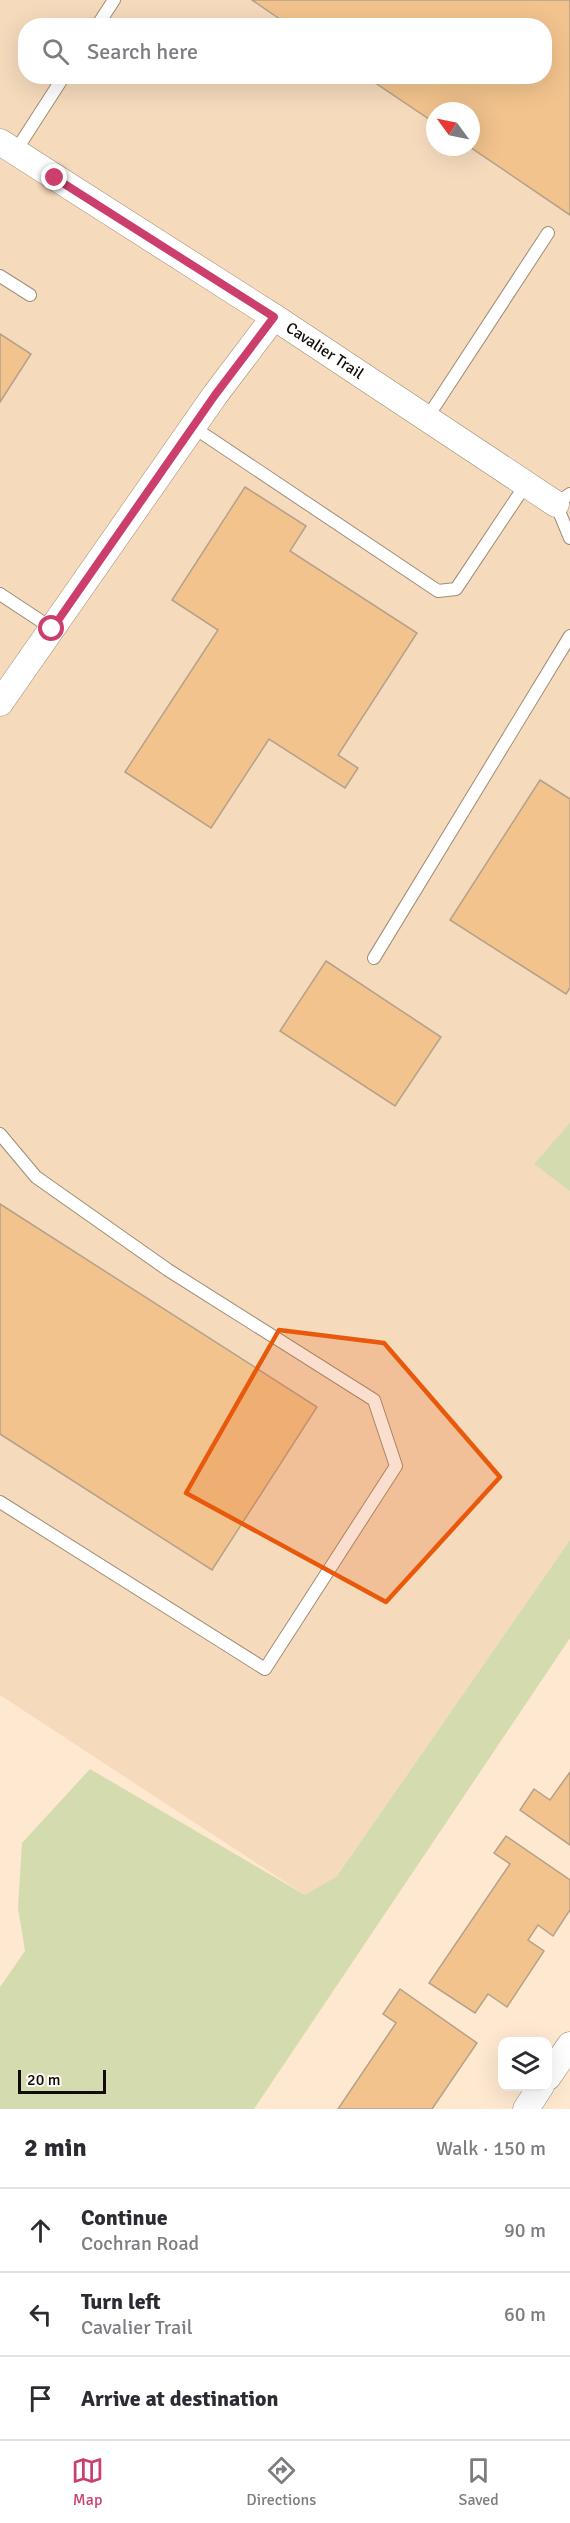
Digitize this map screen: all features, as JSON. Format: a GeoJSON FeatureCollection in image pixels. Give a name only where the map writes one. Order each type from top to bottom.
{"type":"FeatureCollection","features":[{"type":"Feature","properties":{"kind":"street","name":"Cavalier Trail"},"geometry":{"type":"LineString","coordinates":[[8,147],[274,317],[526,484],[563,499]]}},
{"type":"Feature","properties":{"kind":"street"},"geometry":{"type":"LineString","coordinates":[[0,703],[193,427],[274,317]]}},
{"type":"Feature","properties":{"kind":"street"},"geometry":{"type":"LineString","coordinates":[[526,2109],[553,2078],[570,2045]]}},
{"type":"Feature","properties":{"kind":"lane"},"geometry":{"type":"LineString","coordinates":[[102,18],[114,0]]}},
{"type":"Feature","properties":{"kind":"lane"},"geometry":{"type":"LineString","coordinates":[[8,147],[58,84]]}},
{"type":"Feature","properties":{"kind":"lane"},"geometry":{"type":"LineString","coordinates":[[427,418],[548,233]]}},
{"type":"Feature","properties":{"kind":"lane"},"geometry":{"type":"LineString","coordinates":[[0,276],[30,295]]}},
{"type":"Feature","properties":{"kind":"lane"},"geometry":{"type":"LineString","coordinates":[[193,427],[438,591],[456,589],[526,484]]}},
{"type":"Feature","properties":{"kind":"lane"},"geometry":{"type":"LineString","coordinates":[[563,499],[570,538]]}},
{"type":"Feature","properties":{"kind":"lane"},"geometry":{"type":"LineString","coordinates":[[0,594],[52,629]]}},
{"type":"Feature","properties":{"kind":"lane"},"geometry":{"type":"LineString","coordinates":[[374,958],[570,636]]}},
{"type":"Feature","properties":{"kind":"lane"},"geometry":{"type":"LineString","coordinates":[[0,1134],[36,1177],[168,1270],[374,1400],[396,1466],[265,1669],[0,1502]]}},
{"type":"Feature","properties":{"kind":"highlighted area"},"geometry":{"type":"Polygon","coordinates":[[[279,1330],[384,1343],[500,1477],[386,1602],[186,1493],[279,1330]]]}},
{"type":"Feature","properties":{"kind":"shaded area"},"geometry":{"type":"Polygon","coordinates":[[[0,0],[570,0],[570,1540],[337,1876],[305,1895],[0,1695],[0,0]]]}},
{"type":"Feature","properties":{"kind":"green space"},"geometry":{"type":"Polygon","coordinates":[[[570,1123],[570,1191],[534,1164],[570,1123]]]}},
{"type":"Feature","properties":{"kind":"green space"},"geometry":{"type":"Polygon","coordinates":[[[570,1540],[570,1638],[254,2109],[0,2109],[0,1987],[25,1951],[18,1908],[22,1843],[90,1769],[305,1895],[337,1876],[570,1540]]]}},
{"type":"Feature","properties":{"kind":"building"},"geometry":{"type":"Polygon","coordinates":[[[252,0],[570,0],[570,215],[480,154],[480,102],[426,102],[426,117],[377,84],[552,84],[552,18],[278,18],[252,0]]]}},
{"type":"Feature","properties":{"kind":"building"},"geometry":{"type":"Polygon","coordinates":[[[0,334],[31,354],[0,402],[0,334]]]}},
{"type":"Feature","properties":{"kind":"building"},"geometry":{"type":"Polygon","coordinates":[[[245,487],[306,526],[290,551],[417,633],[338,755],[358,768],[345,788],[269,739],[211,828],[125,772],[218,630],[172,600],[245,487]]]}},
{"type":"Feature","properties":{"kind":"building"},"geometry":{"type":"Polygon","coordinates":[[[540,780],[570,799],[570,988],[566,994],[450,920],[540,780]]]}},
{"type":"Feature","properties":{"kind":"building"},"geometry":{"type":"Polygon","coordinates":[[[326,961],[441,1037],[395,1106],[280,1031],[326,961]]]}},
{"type":"Feature","properties":{"kind":"building"},"geometry":{"type":"Polygon","coordinates":[[[0,1204],[317,1407],[212,1570],[0,1434],[0,1204]]]}},
{"type":"Feature","properties":{"kind":"building"},"geometry":{"type":"Polygon","coordinates":[[[570,1772],[570,1845],[520,1810],[534,1789],[550,1800],[570,1772]]]}},
{"type":"Feature","properties":{"kind":"building"},"geometry":{"type":"Polygon","coordinates":[[[506,1836],[570,1880],[570,1910],[553,1936],[538,1925],[528,1940],[544,1951],[507,2007],[488,1994],[475,2013],[429,1983],[510,1864],[494,1853],[506,1836]]]}},
{"type":"Feature","properties":{"kind":"building"},"geometry":{"type":"Polygon","coordinates":[[[400,1989],[477,2043],[432,2109],[338,2109],[396,2023],[383,2014],[400,1989]]]}},
{"type":"Feature","properties":{"kind":"route"},"geometry":{"type":"LineString","coordinates":[[52,629],[215,395],[274,317],[55,178]]}}]}
